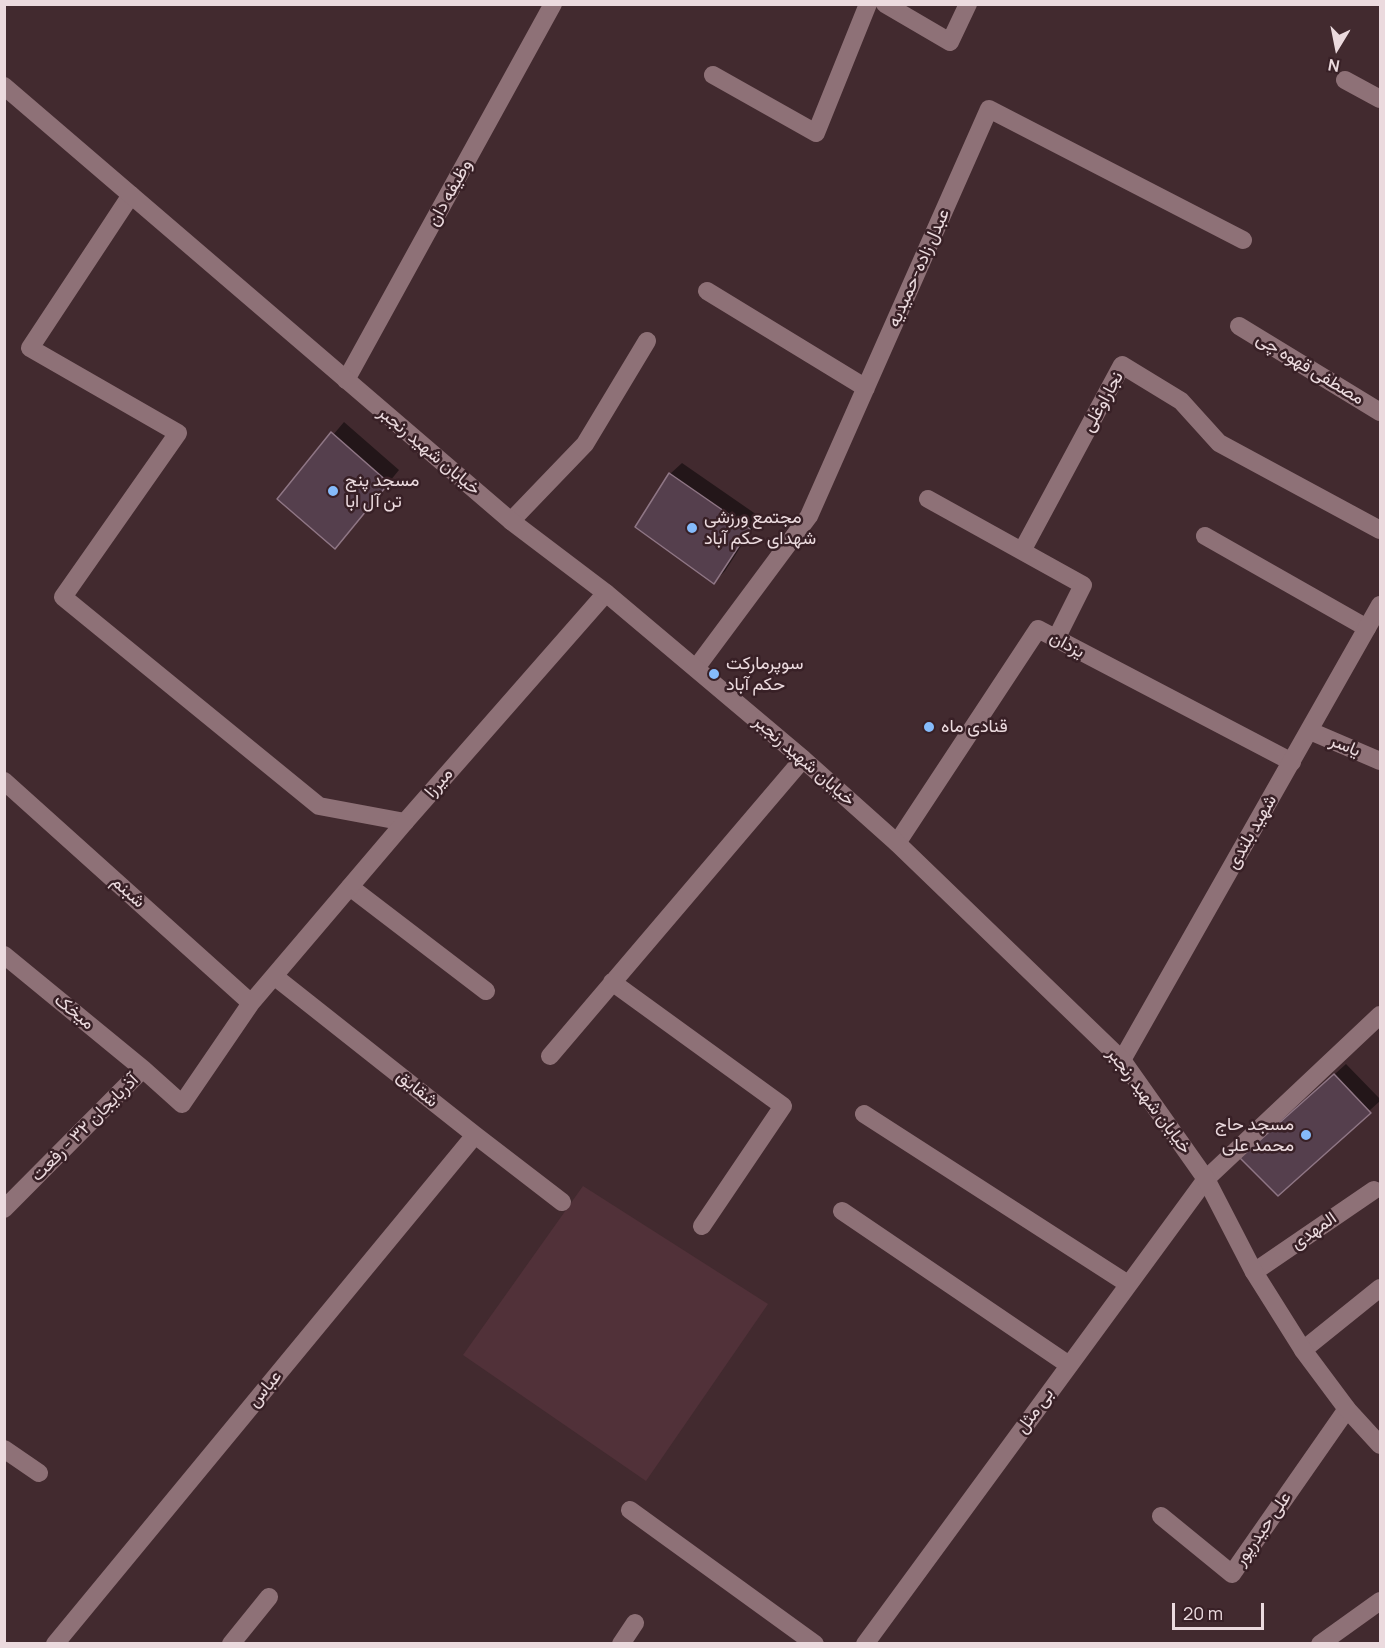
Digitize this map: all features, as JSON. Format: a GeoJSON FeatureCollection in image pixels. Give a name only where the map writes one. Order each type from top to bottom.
{"type":"FeatureCollection","features":[{"type":"Feature","properties":{"kind":"street","name":"وظیفه دان"},"geometry":{"type":"LineString","coordinates":[[346,380],[553,4]]}},
{"type":"Feature","properties":{"kind":"street"},"geometry":{"type":"LineString","coordinates":[[713,75],[816,133],[868,4]]}},
{"type":"Feature","properties":{"kind":"street"},"geometry":{"type":"LineString","coordinates":[[885,4],[950,42],[968,4]]}},
{"type":"Feature","properties":{"kind":"street"},"geometry":{"type":"LineString","coordinates":[[1345,80],[1380,99]]}},
{"type":"Feature","properties":{"kind":"street","name":"خیابان شهید رنجبر"},"geometry":{"type":"LineString","coordinates":[[4,86],[511,521],[606,593],[803,759],[897,843],[1122,1060],[1206,1179],[1254,1272],[1303,1350],[1347,1409],[1380,1444]]}},
{"type":"Feature","properties":{"kind":"street","name":"عبدل زاده-حمیدیه"},"geometry":{"type":"LineString","coordinates":[[696,668],[809,516],[989,109],[1244,240]]}},
{"type":"Feature","properties":{"kind":"street"},"geometry":{"type":"LineString","coordinates":[[131,195],[30,348],[178,433],[63,597],[319,806],[405,822]]}},
{"type":"Feature","properties":{"kind":"street"},"geometry":{"type":"LineString","coordinates":[[707,291],[866,388]]}},
{"type":"Feature","properties":{"kind":"street","name":"مصطفی قهوه چی"},"geometry":{"type":"LineString","coordinates":[[1239,326],[1380,412]]}},
{"type":"Feature","properties":{"kind":"street"},"geometry":{"type":"LineString","coordinates":[[511,521],[585,444],[647,341]]}},
{"type":"Feature","properties":{"kind":"street","name":"نجاراوغلی"},"geometry":{"type":"LineString","coordinates":[[1022,551],[1122,365],[1181,401],[1219,443],[1380,530]]}},
{"type":"Feature","properties":{"kind":"street"},"geometry":{"type":"LineString","coordinates":[[928,499],[1083,585],[1056,639]]}},
{"type":"Feature","properties":{"kind":"street"},"geometry":{"type":"LineString","coordinates":[[1205,536],[1368,628]]}},
{"type":"Feature","properties":{"kind":"street","name":"میرزا"},"geometry":{"type":"LineString","coordinates":[[274,975],[606,593]]}},
{"type":"Feature","properties":{"kind":"street","name":"شهید بلندی"},"geometry":{"type":"LineString","coordinates":[[1122,1060],[1380,605]]}},
{"type":"Feature","properties":{"kind":"street","name":"یزدان"},"geometry":{"type":"LineString","coordinates":[[897,843],[1038,629],[1292,762]]}},
{"type":"Feature","properties":{"kind":"street","name":"یاسر"},"geometry":{"type":"LineString","coordinates":[[1310,731],[1380,761]]}},
{"type":"Feature","properties":{"kind":"street"},"geometry":{"type":"LineString","coordinates":[[550,1056],[803,759]]}},
{"type":"Feature","properties":{"kind":"street","name":"شبنم"},"geometry":{"type":"LineString","coordinates":[[4,781],[251,1003]]}},
{"type":"Feature","properties":{"kind":"street"},"geometry":{"type":"LineString","coordinates":[[350,887],[486,991]]}},
{"type":"Feature","properties":{"kind":"street","name":"میخک"},"geometry":{"type":"LineString","coordinates":[[4,955],[143,1068]]}},
{"type":"Feature","properties":{"kind":"street","name":"آذربایجان ۳۲ - رفعت"},"geometry":{"type":"LineString","coordinates":[[4,1209],[143,1068],[182,1104],[251,1003],[274,975]]}},
{"type":"Feature","properties":{"kind":"street","name":"شقایق"},"geometry":{"type":"LineString","coordinates":[[274,975],[562,1202]]}},
{"type":"Feature","properties":{"kind":"street"},"geometry":{"type":"LineString","coordinates":[[612,982],[783,1106],[702,1226]]}},
{"type":"Feature","properties":{"kind":"street","name":"بی مثل"},"geometry":{"type":"LineString","coordinates":[[865,1644],[1206,1179],[1380,1015]]}},
{"type":"Feature","properties":{"kind":"street"},"geometry":{"type":"LineString","coordinates":[[864,1114],[1128,1284]]}},
{"type":"Feature","properties":{"kind":"street","name":"عباس"},"geometry":{"type":"LineString","coordinates":[[55,1644],[475,1135]]}},
{"type":"Feature","properties":{"kind":"street","name":"المهدی"},"geometry":{"type":"LineString","coordinates":[[1254,1272],[1374,1190]]}},
{"type":"Feature","properties":{"kind":"street"},"geometry":{"type":"LineString","coordinates":[[842,1211],[1069,1365]]}},
{"type":"Feature","properties":{"kind":"street"},"geometry":{"type":"LineString","coordinates":[[1303,1350],[1380,1288]]}},
{"type":"Feature","properties":{"kind":"street","name":"علی‌ حیدرپور"},"geometry":{"type":"LineString","coordinates":[[1161,1516],[1232,1574],[1347,1409]]}},
{"type":"Feature","properties":{"kind":"street"},"geometry":{"type":"LineString","coordinates":[[4,1449],[39,1473]]}},
{"type":"Feature","properties":{"kind":"street"},"geometry":{"type":"LineString","coordinates":[[630,1510],[815,1644]]}},
{"type":"Feature","properties":{"kind":"street"},"geometry":{"type":"LineString","coordinates":[[231,1644],[269,1597]]}},
{"type":"Feature","properties":{"kind":"street"},"geometry":{"type":"LineString","coordinates":[[1320,1644],[1380,1601]]}},
{"type":"Feature","properties":{"kind":"street"},"geometry":{"type":"LineString","coordinates":[[621,1644],[635,1623]]}},
{"type":"Feature","properties":{"kind":"shaded area"},"geometry":{"type":"Polygon","coordinates":[[[583,1186],[768,1304],[646,1481],[463,1355],[583,1186]]]}},
{"type":"Feature","properties":{"kind":"building","name":"مسجد پنج تن آل ابا"},"geometry":{"type":"Polygon","coordinates":[[[331,432],[389,483],[335,549],[277,499],[331,432]]]}},
{"type":"Feature","properties":{"kind":"building","name":"مجتمع ورزشی شهدای حکم آباد"},"geometry":{"type":"Polygon","coordinates":[[[669,473],[750,529],[714,584],[635,527],[669,473]]]}},
{"type":"Feature","properties":{"kind":"building","name":"مسجد حاج محمد علی"},"geometry":{"type":"Polygon","coordinates":[[[1334,1074],[1371,1113],[1278,1196],[1240,1158],[1334,1074]]]}},
{"type":"Feature","properties":{"kind":"place","name":"مسجد پنج تن آل ابا"},"geometry":{"type":"Point","coordinates":[333,491]}},
{"type":"Feature","properties":{"kind":"place","name":"مجتمع ورزشی شهدای حکم آباد"},"geometry":{"type":"Point","coordinates":[692,528]}},
{"type":"Feature","properties":{"kind":"place","name":"سوپرمارکت حکم آباد"},"geometry":{"type":"Point","coordinates":[714,674]}},
{"type":"Feature","properties":{"kind":"place","name":"قنادی ماه"},"geometry":{"type":"Point","coordinates":[929,727]}},
{"type":"Feature","properties":{"kind":"place","name":"مسجد حاج محمد علی"},"geometry":{"type":"Point","coordinates":[1306,1135]}}]}
